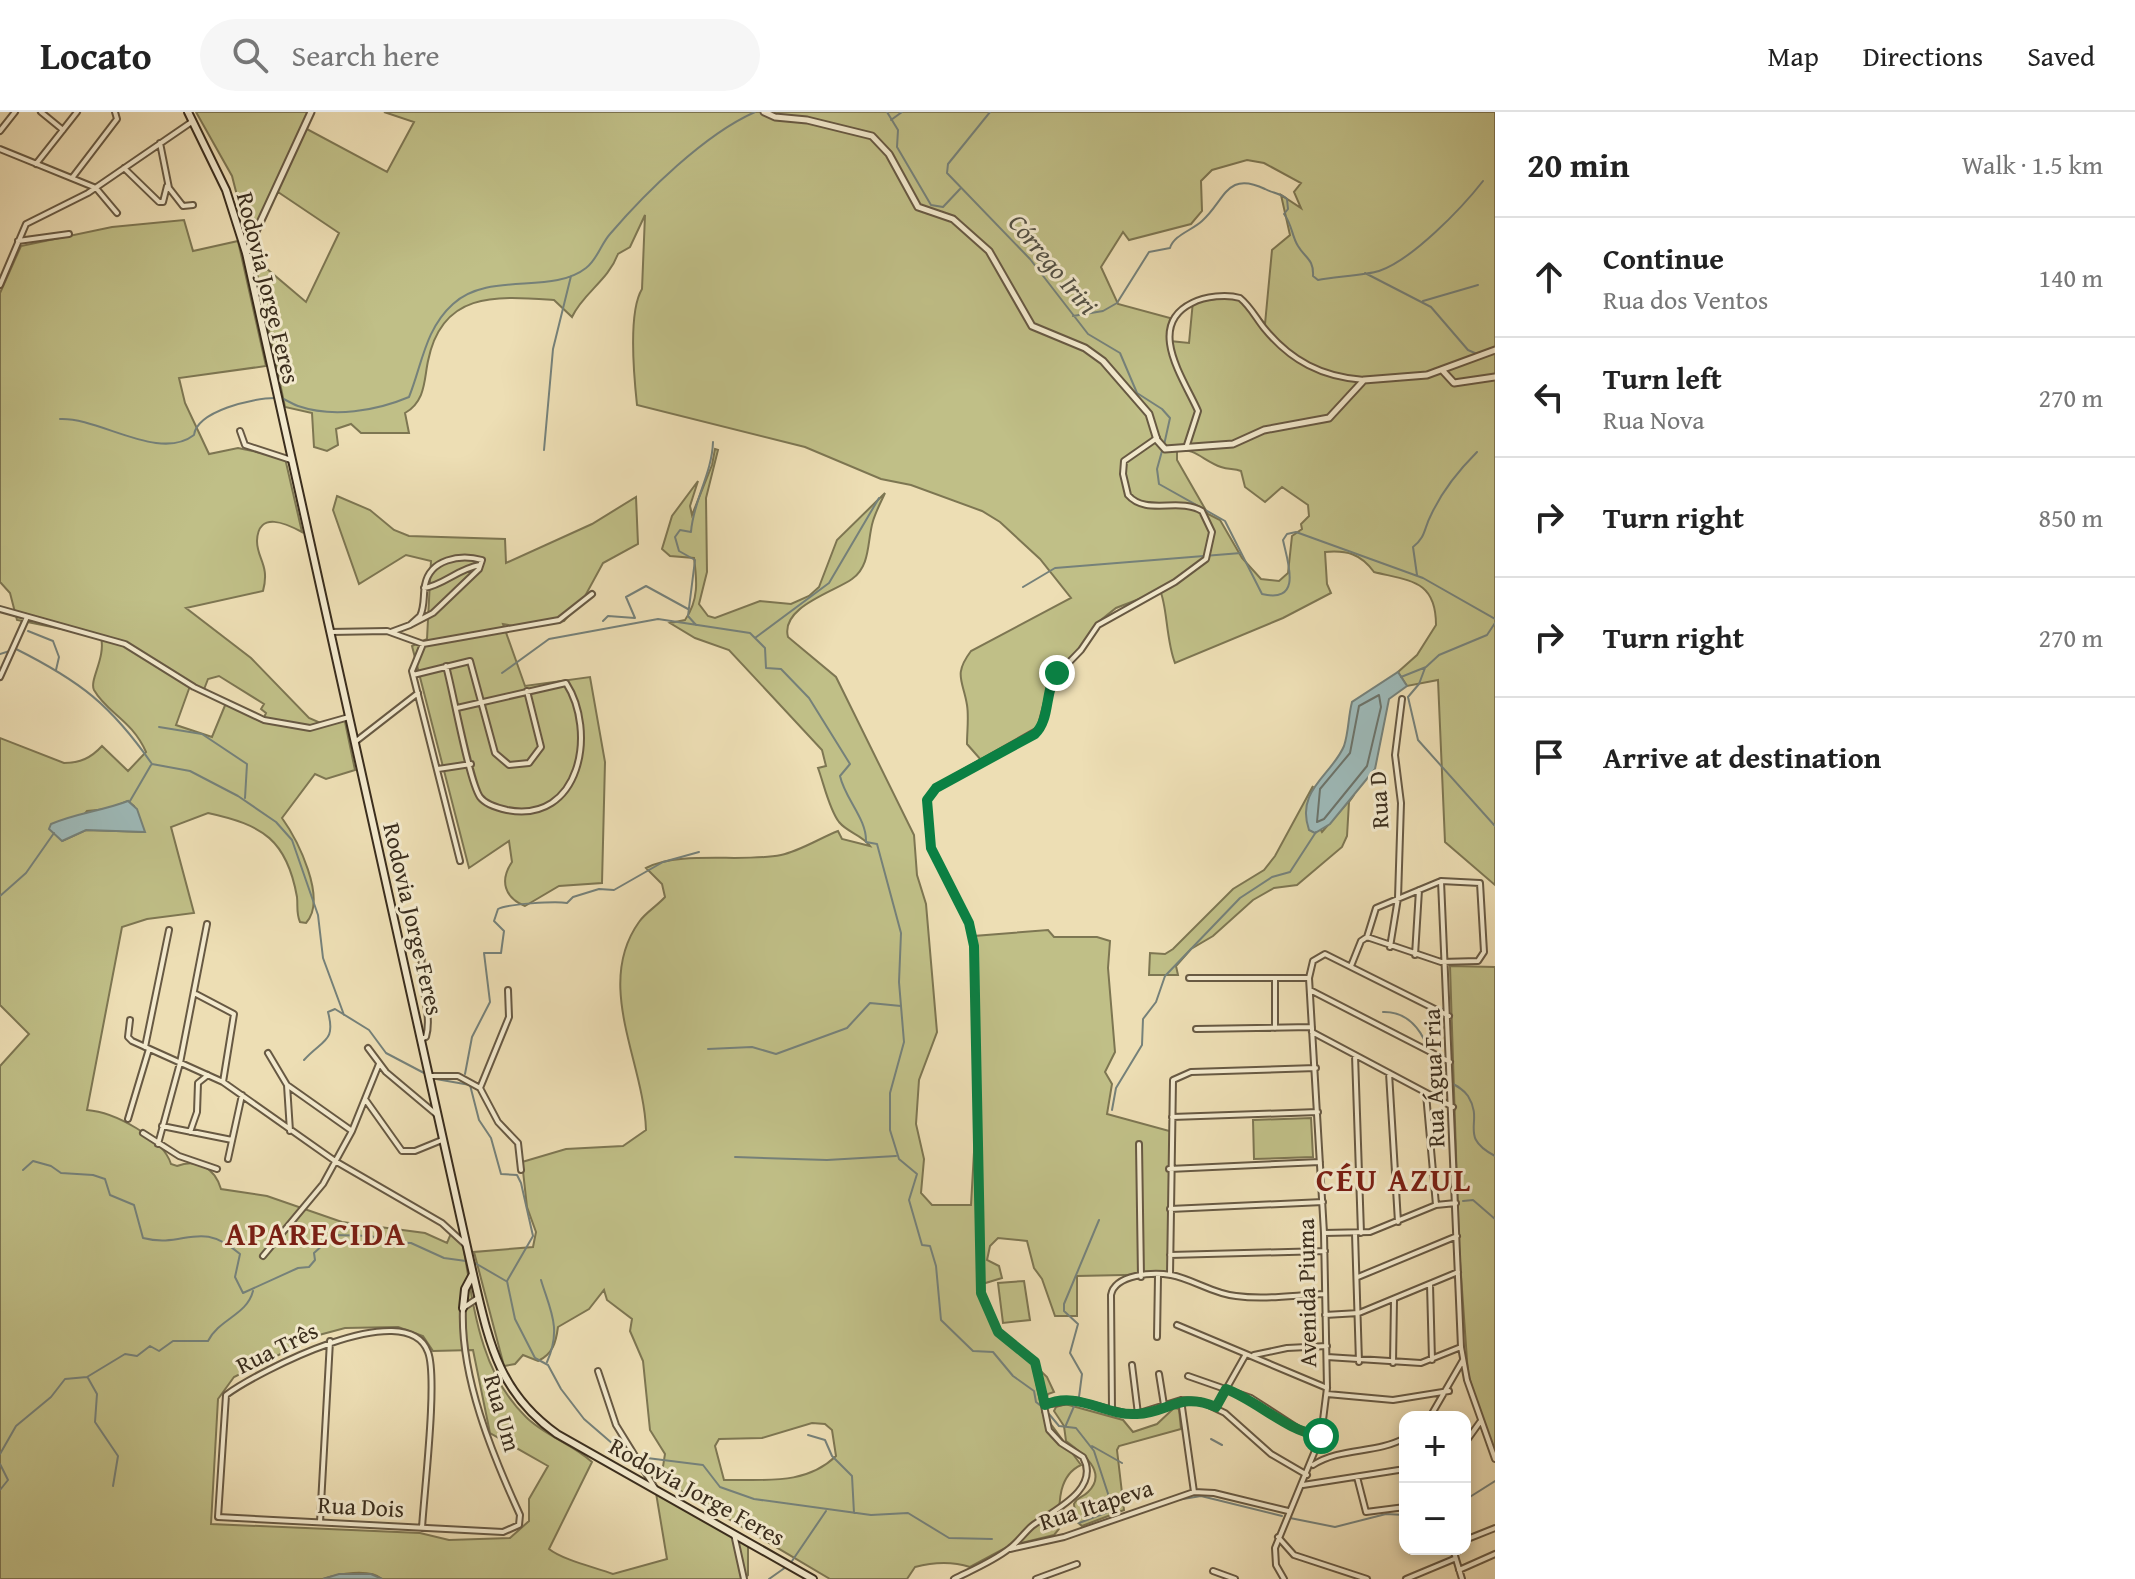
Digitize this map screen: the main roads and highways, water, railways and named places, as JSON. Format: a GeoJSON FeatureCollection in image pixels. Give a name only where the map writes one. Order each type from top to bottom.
{"type":"FeatureCollection","features":[{"type":"Feature","properties":{"kind":"main road","name":"Rodovia Jorge Feres"},"geometry":{"type":"LineString","coordinates":[[188,112],[226,190],[246,253],[473,1274],[498,1366],[526,1409],[557,1434],[813,1579]]}},
{"type":"Feature","properties":{"kind":"main road"},"geometry":{"type":"LineString","coordinates":[[463,1308],[465,1289],[473,1274]]}},
{"type":"Feature","properties":{"kind":"water"},"geometry":{"type":"Polygon","coordinates":[[[1398,672],[1407,686],[1389,699],[1375,769],[1330,824],[1315,833],[1309,830],[1307,804],[1311,793],[1344,746],[1352,702],[1398,672]]]}},
{"type":"Feature","properties":{"kind":"water"},"geometry":{"type":"Polygon","coordinates":[[[128,801],[137,809],[145,832],[86,830],[62,841],[49,829],[51,824],[60,820],[128,801]]]}},
{"type":"Feature","properties":{"kind":"water"},"geometry":{"type":"Polygon","coordinates":[[[339,1574],[371,1574],[382,1579],[323,1579],[339,1574]]]}},
{"type":"Feature","properties":{"kind":"waterway"},"geometry":{"type":"LineString","coordinates":[[281,398],[311,410],[340,412],[383,406],[409,397],[430,336],[453,304],[484,288],[556,280],[586,268],[610,234],[659,183],[716,134],[755,112]]}},
{"type":"Feature","properties":{"kind":"waterway","name":"Córrego Iriri"},"geometry":{"type":"LineString","coordinates":[[887,112],[898,130],[897,147],[931,205],[943,207],[960,189]]}},
{"type":"Feature","properties":{"kind":"waterway","name":"Córrego Iriri"},"geometry":{"type":"LineString","coordinates":[[891,120],[902,112]]}},
{"type":"Feature","properties":{"kind":"waterway","name":"Córrego Iriri"},"geometry":{"type":"LineString","coordinates":[[990,112],[948,164],[947,173],[1030,259],[1088,334],[1120,353],[1137,393],[1170,418],[1164,445]]}},
{"type":"Feature","properties":{"kind":"waterway"},"geometry":{"type":"LineString","coordinates":[[1073,316],[1103,311],[1117,303],[1149,252],[1170,248],[1179,236],[1202,221],[1228,190],[1242,183],[1252,184],[1287,199],[1288,209],[1284,214],[1296,242],[1311,262],[1313,276],[1318,280],[1379,271],[1392,265],[1436,232],[1483,181]]}},
{"type":"Feature","properties":{"kind":"waterway"},"geometry":{"type":"LineString","coordinates":[[1365,273],[1431,307],[1468,350],[1477,354]]}},
{"type":"Feature","properties":{"kind":"waterway"},"geometry":{"type":"LineString","coordinates":[[544,450],[553,349],[571,276]]}},
{"type":"Feature","properties":{"kind":"waterway"},"geometry":{"type":"LineString","coordinates":[[1423,301],[1478,285]]}},
{"type":"Feature","properties":{"kind":"waterway"},"geometry":{"type":"LineString","coordinates":[[60,419],[76,420],[164,444],[180,442],[194,435],[205,419],[227,408],[253,400],[275,398]]}},
{"type":"Feature","properties":{"kind":"waterway"},"geometry":{"type":"LineString","coordinates":[[696,625],[688,616],[695,560],[679,551],[675,537],[680,530],[691,532],[713,442]]}},
{"type":"Feature","properties":{"kind":"waterway","name":"Córrego Iriri"},"geometry":{"type":"LineString","coordinates":[[1162,451],[1157,469],[1159,484],[1225,521],[1262,594],[1284,593],[1288,587],[1290,578],[1283,540],[1287,534],[1296,532],[1423,578],[1495,619]]}},
{"type":"Feature","properties":{"kind":"waterway"},"geometry":{"type":"LineString","coordinates":[[1417,575],[1413,547],[1423,536],[1446,489],[1477,452]]}},
{"type":"Feature","properties":{"kind":"waterway"},"geometry":{"type":"LineString","coordinates":[[755,638],[829,583],[879,498]]}},
{"type":"Feature","properties":{"kind":"waterway"},"geometry":{"type":"LineString","coordinates":[[1023,587],[1055,568],[1241,553]]}},
{"type":"Feature","properties":{"kind":"waterway"},"geometry":{"type":"LineString","coordinates":[[603,621],[608,616],[635,618],[626,597],[646,586],[688,609]]}},
{"type":"Feature","properties":{"kind":"waterway"},"geometry":{"type":"LineString","coordinates":[[502,673],[549,639],[658,619],[750,633],[765,648],[766,668],[781,669],[809,698],[850,764],[840,776],[863,825],[866,842],[877,844],[901,933],[899,982],[904,1042],[890,1093],[890,1130],[899,1159],[917,1174],[909,1200],[922,1245],[930,1246],[936,1266],[941,1320],[973,1351],[993,1352],[1013,1376],[1034,1391],[1036,1402],[1041,1406]]}},
{"type":"Feature","properties":{"kind":"waterway"},"geometry":{"type":"LineString","coordinates":[[1401,677],[1426,667],[1439,655],[1487,635],[1495,623]]}},
{"type":"Feature","properties":{"kind":"waterway"},"geometry":{"type":"LineString","coordinates":[[28,631],[53,641],[59,657],[56,670]]}},
{"type":"Feature","properties":{"kind":"waterway"},"geometry":{"type":"LineString","coordinates":[[0,654],[16,649],[93,696],[137,743],[152,764],[190,771],[238,796],[276,822],[292,840],[318,915],[323,958],[344,1015]]}},
{"type":"Feature","properties":{"kind":"waterway"},"geometry":{"type":"LineString","coordinates":[[1425,668],[1419,684],[1408,697],[1418,740],[1495,826]]}},
{"type":"Feature","properties":{"kind":"waterway"},"geometry":{"type":"LineString","coordinates":[[159,727],[202,734],[247,764],[245,798]]}},
{"type":"Feature","properties":{"kind":"waterway"},"geometry":{"type":"LineString","coordinates":[[130,801],[151,765]]}},
{"type":"Feature","properties":{"kind":"waterway"},"geometry":{"type":"LineString","coordinates":[[1112,1110],[1116,1088],[1142,1045],[1143,1019],[1156,1002],[1165,976],[1240,898],[1272,877],[1290,872],[1316,832]]}},
{"type":"Feature","properties":{"kind":"waterway"},"geometry":{"type":"LineString","coordinates":[[0,896],[26,873],[54,833]]}},
{"type":"Feature","properties":{"kind":"waterway"},"geometry":{"type":"LineString","coordinates":[[465,1074],[472,1037],[490,1002],[484,953],[501,953],[504,931],[494,921],[498,909],[531,903],[567,903],[573,897],[599,889],[614,890],[663,862],[699,852]]}},
{"type":"Feature","properties":{"kind":"waterway"},"geometry":{"type":"LineString","coordinates":[[708,1049],[752,1047],[776,1054],[847,1028],[870,1003],[901,1006]]}},
{"type":"Feature","properties":{"kind":"waterway"},"geometry":{"type":"LineString","coordinates":[[304,1060],[329,1035],[328,1012],[335,1009],[369,1030],[386,1053],[424,1073]]}},
{"type":"Feature","properties":{"kind":"waterway"},"geometry":{"type":"LineString","coordinates":[[1383,1012],[1395,1013],[1414,1024],[1426,1043],[1436,1074],[1468,1096],[1474,1114],[1477,1142],[1495,1156]]}},
{"type":"Feature","properties":{"kind":"waterway"},"geometry":{"type":"LineString","coordinates":[[436,1079],[470,1085],[479,1120],[491,1138],[501,1174],[517,1175],[521,1183],[533,1236],[507,1281],[515,1319],[535,1358],[548,1365],[561,1389],[584,1419],[628,1457]]}},
{"type":"Feature","properties":{"kind":"waterway"},"geometry":{"type":"LineString","coordinates":[[735,1157],[827,1160],[896,1156]]}},
{"type":"Feature","properties":{"kind":"waterway"},"geometry":{"type":"LineString","coordinates":[[23,1170],[33,1161],[51,1166],[61,1173],[105,1179],[110,1195],[134,1205],[143,1238],[170,1240],[202,1236],[226,1243],[240,1254],[235,1277],[243,1293],[298,1268],[309,1267],[315,1260],[314,1253],[334,1235],[372,1236],[382,1242],[411,1243],[444,1258],[466,1261]]}},
{"type":"Feature","properties":{"kind":"waterway"},"geometry":{"type":"LineString","coordinates":[[1463,1201],[1473,1200],[1495,1219]]}},
{"type":"Feature","properties":{"kind":"waterway"},"geometry":{"type":"LineString","coordinates":[[1079,1397],[1082,1374],[1070,1353],[1078,1324],[1064,1311],[1064,1304],[1099,1220]]}},
{"type":"Feature","properties":{"kind":"waterway"},"geometry":{"type":"LineString","coordinates":[[475,1263],[506,1281]]}},
{"type":"Feature","properties":{"kind":"waterway"},"geometry":{"type":"LineString","coordinates":[[541,1280],[554,1329],[547,1362]]}},
{"type":"Feature","properties":{"kind":"waterway"},"geometry":{"type":"LineString","coordinates":[[0,1454],[16,1426],[51,1397],[65,1379],[87,1377],[125,1354],[137,1356],[150,1346],[159,1351],[173,1341],[208,1341],[219,1327],[245,1306],[253,1291]]}},
{"type":"Feature","properties":{"kind":"waterway"},"geometry":{"type":"LineString","coordinates":[[88,1378],[97,1394],[95,1422],[118,1456],[113,1486]]}},
{"type":"Feature","properties":{"kind":"waterway"},"geometry":{"type":"LineString","coordinates":[[1066,1425],[1075,1404]]}},
{"type":"Feature","properties":{"kind":"waterway"},"geometry":{"type":"LineString","coordinates":[[1049,1414],[1059,1426],[1076,1428],[1094,1451],[1114,1512]]}},
{"type":"Feature","properties":{"kind":"waterway"},"geometry":{"type":"LineString","coordinates":[[808,1435],[825,1440],[832,1456],[852,1476],[854,1513]]}},
{"type":"Feature","properties":{"kind":"waterway"},"geometry":{"type":"LineString","coordinates":[[1211,1439],[1222,1445]]}},
{"type":"Feature","properties":{"kind":"waterway"},"geometry":{"type":"LineString","coordinates":[[1092,1446],[1122,1463]]}},
{"type":"Feature","properties":{"kind":"waterway"},"geometry":{"type":"LineString","coordinates":[[639,1457],[703,1465],[720,1487],[754,1499],[871,1515],[908,1513],[949,1538],[992,1539]]}},
{"type":"Feature","properties":{"kind":"waterway"},"geometry":{"type":"LineString","coordinates":[[0,1464],[8,1480],[0,1490]]}},
{"type":"Feature","properties":{"kind":"waterway"},"geometry":{"type":"LineString","coordinates":[[1471,1496],[1495,1481]]}},
{"type":"Feature","properties":{"kind":"waterway"},"geometry":{"type":"LineString","coordinates":[[1177,1500],[1201,1496],[1282,1516]]}},
{"type":"Feature","properties":{"kind":"waterway"},"geometry":{"type":"LineString","coordinates":[[1079,1523],[1113,1510]]}},
{"type":"Feature","properties":{"kind":"waterway"},"geometry":{"type":"LineString","coordinates":[[792,1561],[826,1511]]}},
{"type":"Feature","properties":{"kind":"waterway"},"geometry":{"type":"LineString","coordinates":[[1130,1516],[1140,1513]]}},
{"type":"Feature","properties":{"kind":"waterway"},"geometry":{"type":"LineString","coordinates":[[1290,1518],[1335,1527],[1386,1514],[1399,1515]]}},
{"type":"Feature","properties":{"kind":"waterway"},"geometry":{"type":"LineString","coordinates":[[769,1579],[786,1567]]}},
{"type":"Feature","properties":{"kind":"district","name":"CÉU AZUL"},"geometry":{"type":"Point","coordinates":[1394,1180]}},
{"type":"Feature","properties":{"kind":"district","name":"APARECIDA"},"geometry":{"type":"Point","coordinates":[316,1234]}}]}
